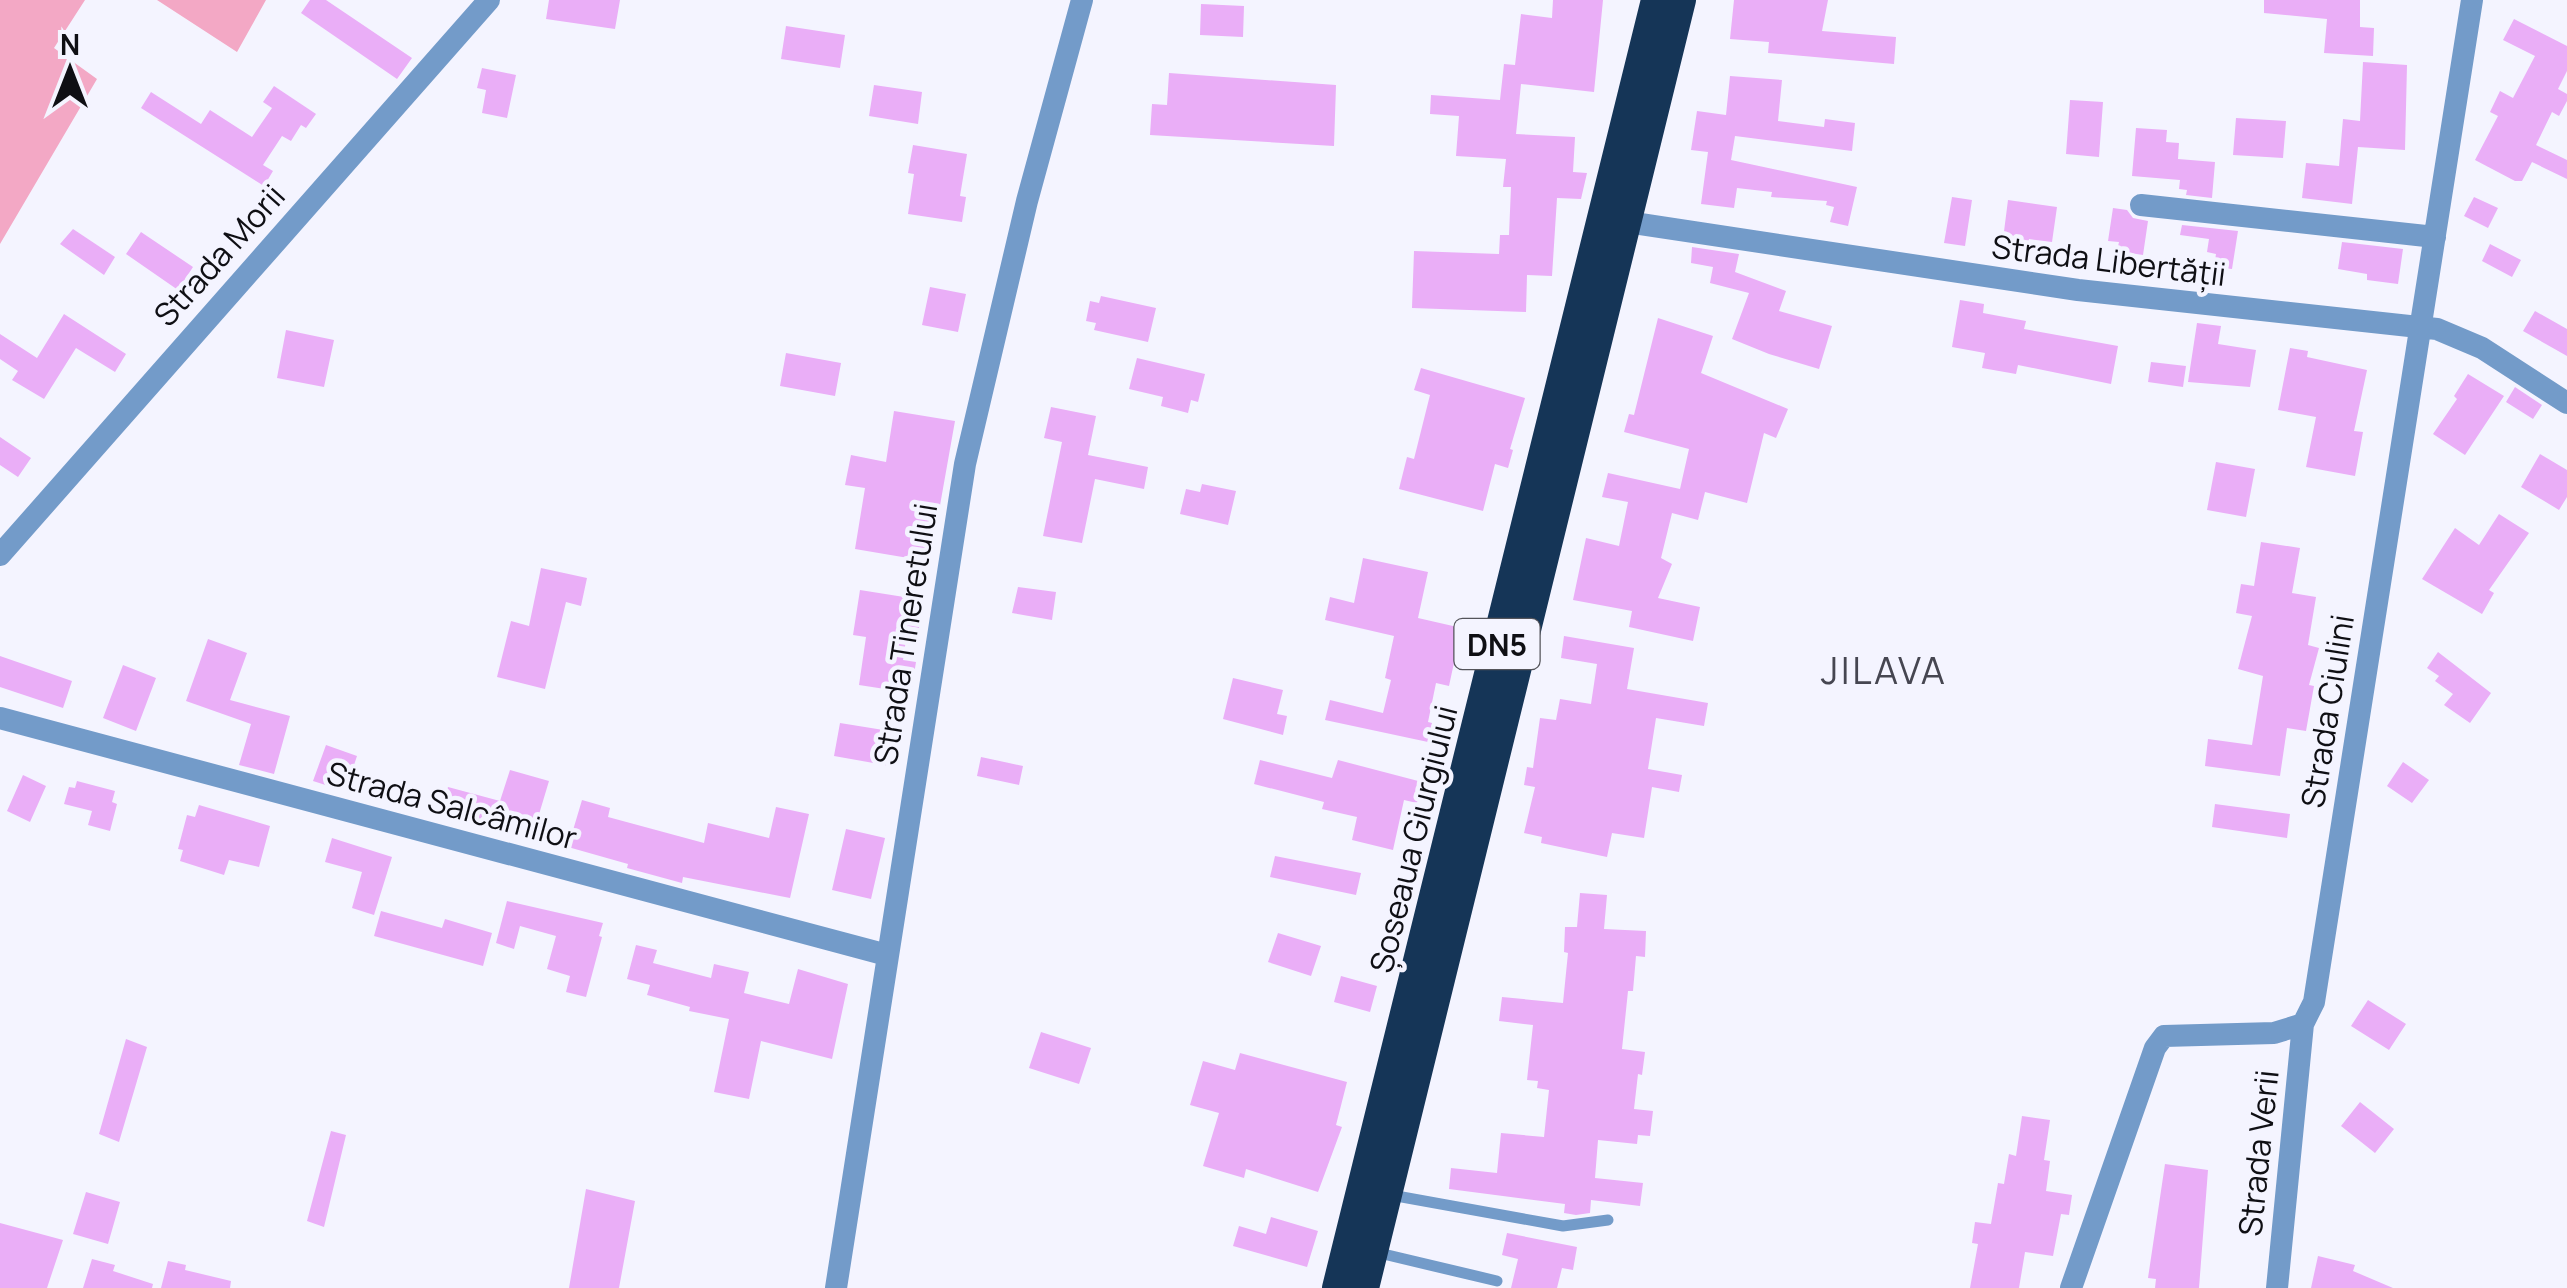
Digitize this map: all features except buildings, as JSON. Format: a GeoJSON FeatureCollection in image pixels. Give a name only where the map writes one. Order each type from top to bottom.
{"type":"FeatureCollection","features":[{"type":"Feature","properties":{"kind":"highway","name":"Șoseaua Giurgiului"},"geometry":{"type":"LineString","coordinates":[[1337,1288],[1656,0]]}},
{"type":"Feature","properties":{"kind":"highway","name":"Șoseaua Giurgiului"},"geometry":{"type":"LineString","coordinates":[[1364,1288],[1681,0]]}},
{"type":"Feature","properties":{"kind":"street","name":"Strada Morii"},"geometry":{"type":"LineString","coordinates":[[0,555],[489,0]]}},
{"type":"Feature","properties":{"kind":"street","name":"Strada Tineretului"},"geometry":{"type":"LineString","coordinates":[[836,1288],[964,464],[1009,270],[1082,0]]}},
{"type":"Feature","properties":{"kind":"street","name":"Strada Ciulini"},"geometry":{"type":"LineString","coordinates":[[2303,1024],[2314,1002],[2472,0]]}},
{"type":"Feature","properties":{"kind":"street"},"geometry":{"type":"LineString","coordinates":[[2141,205],[2435,237]]}},
{"type":"Feature","properties":{"kind":"street","name":"Strada Libertății"},"geometry":{"type":"LineString","coordinates":[[1627,222],[2061,288],[2420,327],[2459,336],[2567,403]]}},
{"type":"Feature","properties":{"kind":"street","name":"Strada Salcâmilor"},"geometry":{"type":"LineString","coordinates":[[0,718],[887,955]]}},
{"type":"Feature","properties":{"kind":"street"},"geometry":{"type":"LineString","coordinates":[[2071,1288],[2156,1048],[2164,1036],[2274,1033],[2303,1024]]}},
{"type":"Feature","properties":{"kind":"street","name":"Strada Verii"},"geometry":{"type":"LineString","coordinates":[[2278,1288],[2303,1024]]}},
{"type":"Feature","properties":{"kind":"lane"},"geometry":{"type":"LineString","coordinates":[[1387,1194],[1563,1226],[1608,1220]]}},
{"type":"Feature","properties":{"kind":"lane"},"geometry":{"type":"LineString","coordinates":[[1373,1252],[1497,1281]]}},
{"type":"Feature","properties":{"kind":"shaded area"},"geometry":{"type":"Polygon","coordinates":[[[0,0],[85,0],[54,48],[97,79],[0,244],[0,0]]]}},
{"type":"Feature","properties":{"kind":"shaded area"},"geometry":{"type":"Polygon","coordinates":[[[157,0],[266,0],[237,52],[157,0]]]}},
{"type":"Feature","properties":{"kind":"district","name":"JILAVA"},"geometry":{"type":"Point","coordinates":[1884,669]}}]}
